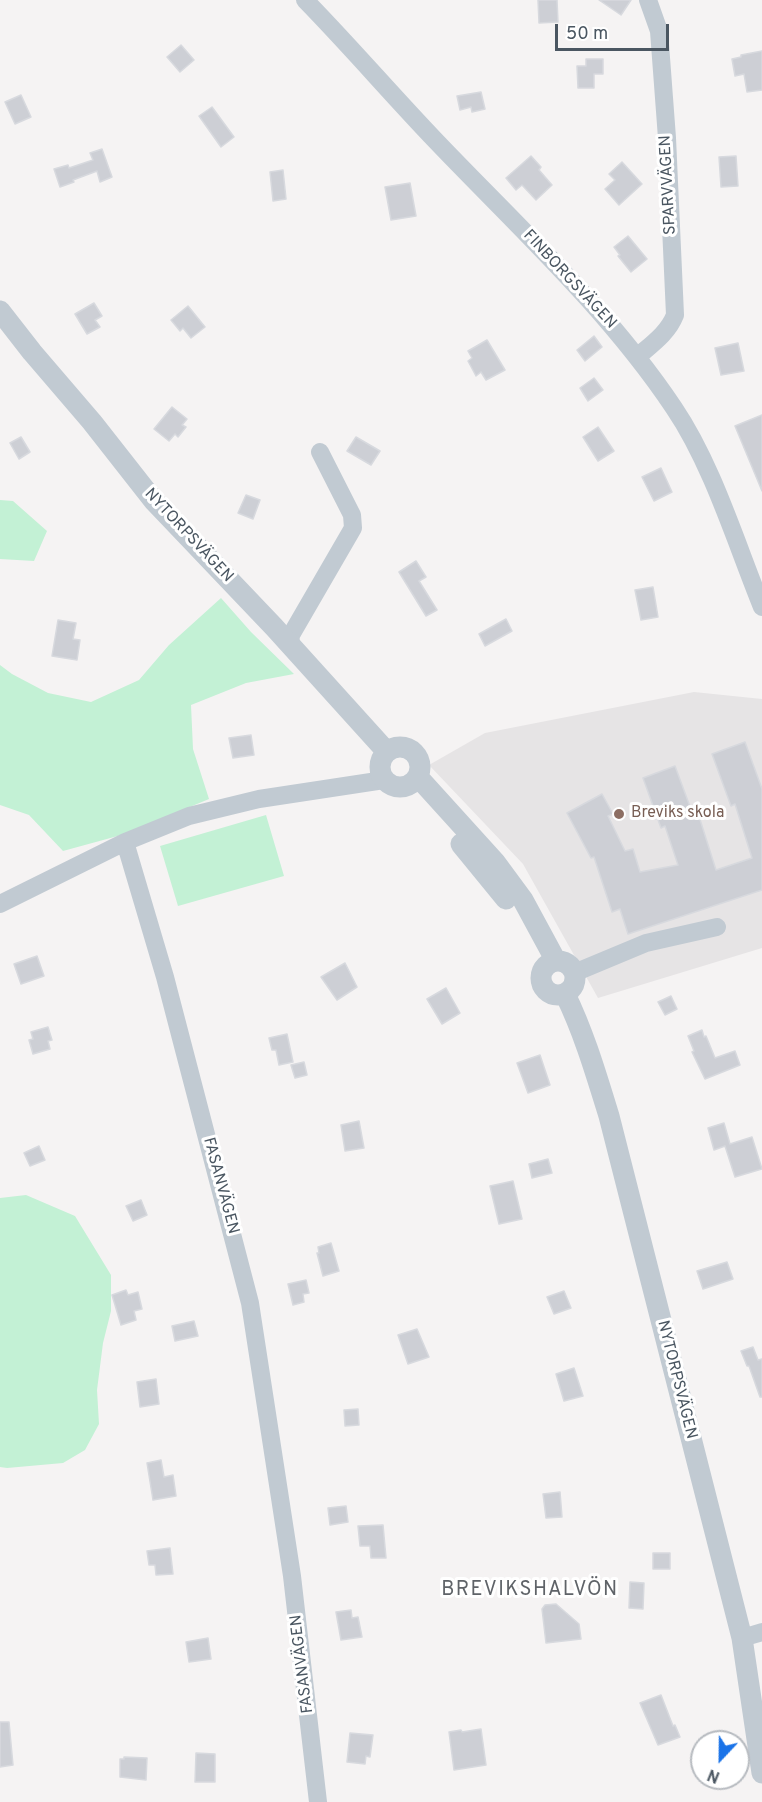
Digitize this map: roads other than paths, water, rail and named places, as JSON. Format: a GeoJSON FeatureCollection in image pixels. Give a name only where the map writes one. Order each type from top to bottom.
{"type":"FeatureCollection","features":[{"type":"Feature","properties":{"kind":"street","name":"FINBORGSVÄGEN"},"geometry":{"type":"LineString","coordinates":[[305,0],[549,258],[621,336],[637,357],[674,408],[690,435],[729,523],[762,607]]}},
{"type":"Feature","properties":{"kind":"street","name":"SPARVVÄGEN"},"geometry":{"type":"LineString","coordinates":[[637,357],[666,332],[675,315],[667,138],[659,31],[648,0]]}},
{"type":"Feature","properties":{"kind":"street","name":"NYTORPSVÄGEN"},"geometry":{"type":"LineString","coordinates":[[0,311],[154,501],[387,752]]}},
{"type":"Feature","properties":{"kind":"street"},"geometry":{"type":"LineString","coordinates":[[290,645],[291,635],[353,528],[352,515],[320,452]]}},
{"type":"Feature","properties":{"kind":"street"},"geometry":{"type":"LineString","coordinates":[[397,747],[411,750],[420,760],[420,768],[413,782],[393,786],[384,780],[380,765],[382,757],[397,747]]}},
{"type":"Feature","properties":{"kind":"street"},"geometry":{"type":"LineString","coordinates":[[0,904],[125,842],[189,816],[259,799],[384,780]]}},
{"type":"Feature","properties":{"kind":"street"},"geometry":{"type":"LineString","coordinates":[[413,782],[495,862],[523,900],[558,967],[574,983],[565,994],[556,995],[545,989],[541,978],[558,967],[646,943],[717,927]]}},
{"type":"Feature","properties":{"kind":"street","name":"FASANVÄGEN"},"geometry":{"type":"LineString","coordinates":[[125,842],[170,998],[250,1303],[292,1576],[318,1802]]}},
{"type":"Feature","properties":{"kind":"street","name":"NYTORPSVÄGEN"},"geometry":{"type":"LineString","coordinates":[[565,994],[577,1018],[609,1116],[752,1635],[762,1773]]}},
{"type":"Feature","properties":{"kind":"place","name":"Breviks skola"},"geometry":{"type":"Point","coordinates":[619,814]}},
{"type":"Feature","properties":{"kind":"district","name":"BREVIKSHALVÖN"},"geometry":{"type":"Point","coordinates":[530,1591]}}]}
